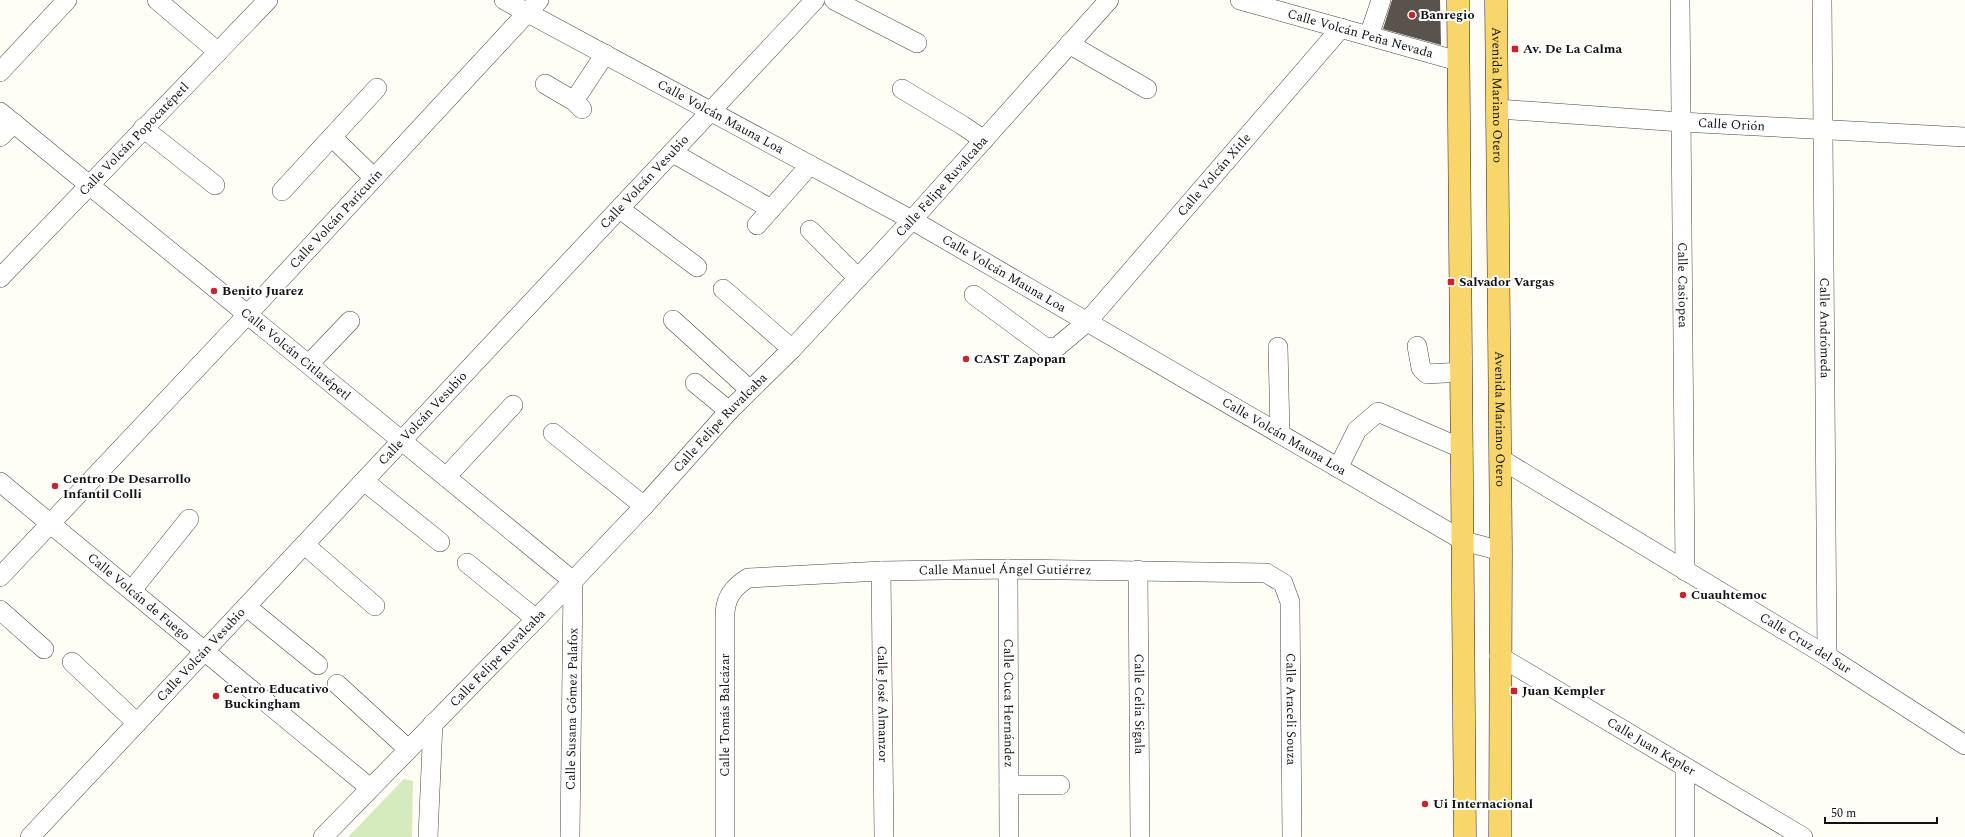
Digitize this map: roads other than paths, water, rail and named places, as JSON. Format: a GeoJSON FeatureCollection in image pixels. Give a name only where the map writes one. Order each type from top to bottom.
{"type":"FeatureCollection","features":[{"type":"Feature","properties":{"kind":"main road"},"geometry":{"type":"LineString","coordinates":[[1458,0],[1464,541],[1465,837]]}},
{"type":"Feature","properties":{"kind":"main road","name":"Avenida Mariano Otero"},"geometry":{"type":"LineString","coordinates":[[1496,0],[1501,551],[1499,656],[1500,837]]}},
{"type":"Feature","properties":{"kind":"street"},"geometry":{"type":"LineString","coordinates":[[0,72],[67,0]]}},
{"type":"Feature","properties":{"kind":"street"},"geometry":{"type":"LineString","coordinates":[[157,0],[218,52]]}},
{"type":"Feature","properties":{"kind":"street","name":"Calle Volcán Popocatépetl"},"geometry":{"type":"LineString","coordinates":[[0,278],[268,0]]}},
{"type":"Feature","properties":{"kind":"street","name":"Calle Volcán Mauna Loa"},"geometry":{"type":"LineString","coordinates":[[504,0],[533,6],[605,54],[912,220],[1464,541],[1501,551]]}},
{"type":"Feature","properties":{"kind":"street","name":"Calle Volcán Vesubio"},"geometry":{"type":"LineString","coordinates":[[30,837],[247,608],[304,545],[712,112],[815,0]]}},
{"type":"Feature","properties":{"kind":"street"},"geometry":{"type":"LineString","coordinates":[[834,0],[917,43]]}},
{"type":"Feature","properties":{"kind":"street","name":"Calle Felipe Ruvalcaba"},"geometry":{"type":"LineString","coordinates":[[323,837],[408,748],[573,581],[644,506],[729,411],[792,349],[912,220],[1109,0]]}},
{"type":"Feature","properties":{"kind":"street","name":"Calle Volcán Peña Nevada"},"geometry":{"type":"LineString","coordinates":[[1240,0],[1458,60]]}},
{"type":"Feature","properties":{"kind":"street"},"geometry":{"type":"LineString","coordinates":[[1369,36],[1381,0]]}},
{"type":"Feature","properties":{"kind":"street","name":"Calle Casiopea"},"geometry":{"type":"LineString","coordinates":[[1680,0],[1685,570]]}},
{"type":"Feature","properties":{"kind":"street","name":"Calle Andrómeda"},"geometry":{"type":"LineString","coordinates":[[1822,0],[1826,656]]}},
{"type":"Feature","properties":{"kind":"street","name":"Calle Volcán Paricutín"},"geometry":{"type":"LineString","coordinates":[[0,577],[248,314],[533,6]]}},
{"type":"Feature","properties":{"kind":"street","name":"Calle Volcán Xitle"},"geometry":{"type":"LineString","coordinates":[[974,295],[1046,348],[1057,347],[1087,322],[1342,28]]}},
{"type":"Feature","properties":{"kind":"street"},"geometry":{"type":"LineString","coordinates":[[1070,44],[1147,89]]}},
{"type":"Feature","properties":{"kind":"street"},"geometry":{"type":"LineString","coordinates":[[545,84],[578,106],[605,54]]}},
{"type":"Feature","properties":{"kind":"street"},"geometry":{"type":"LineString","coordinates":[[282,191],[377,88]]}},
{"type":"Feature","properties":{"kind":"street"},"geometry":{"type":"LineString","coordinates":[[902,89],[984,140]]}},
{"type":"Feature","properties":{"kind":"street","name":"Calle Orión"},"geometry":{"type":"LineString","coordinates":[[1498,109],[1681,122],[1965,137]]}},
{"type":"Feature","properties":{"kind":"street"},"geometry":{"type":"LineString","coordinates":[[0,138],[7,117]]}},
{"type":"Feature","properties":{"kind":"street","name":"Calle Volcán Citlatépetl"},"geometry":{"type":"LineString","coordinates":[[7,117],[573,581]]}},
{"type":"Feature","properties":{"kind":"street"},"geometry":{"type":"LineString","coordinates":[[143,128],[215,185]]}},
{"type":"Feature","properties":{"kind":"street"},"geometry":{"type":"LineString","coordinates":[[332,137],[374,178]]}},
{"type":"Feature","properties":{"kind":"street"},"geometry":{"type":"LineString","coordinates":[[673,153],[771,209]]}},
{"type":"Feature","properties":{"kind":"street"},"geometry":{"type":"LineString","coordinates":[[757,225],[810,165]]}},
{"type":"Feature","properties":{"kind":"street"},"geometry":{"type":"LineString","coordinates":[[620,209],[696,267]]}},
{"type":"Feature","properties":{"kind":"street"},"geometry":{"type":"LineString","coordinates":[[810,230],[858,278]]}},
{"type":"Feature","properties":{"kind":"street"},"geometry":{"type":"LineString","coordinates":[[723,289],[792,349]]}},
{"type":"Feature","properties":{"kind":"street"},"geometry":{"type":"LineString","coordinates":[[673,320],[750,390]]}},
{"type":"Feature","properties":{"kind":"street"},"geometry":{"type":"LineString","coordinates":[[309,364],[350,321]]}},
{"type":"Feature","properties":{"kind":"street"},"geometry":{"type":"LineString","coordinates":[[1417,346],[1421,368],[1426,374],[1462,372]]}},
{"type":"Feature","properties":{"kind":"street"},"geometry":{"type":"LineString","coordinates":[[1278,347],[1280,434]]}},
{"type":"Feature","properties":{"kind":"street"},"geometry":{"type":"LineString","coordinates":[[696,383],[729,411]]}},
{"type":"Feature","properties":{"kind":"street"},"geometry":{"type":"LineString","coordinates":[[446,477],[513,405]]}},
{"type":"Feature","properties":{"kind":"street"},"geometry":{"type":"LineString","coordinates":[[1338,468],[1358,430],[1378,412],[1463,449]]}},
{"type":"Feature","properties":{"kind":"street"},"geometry":{"type":"LineString","coordinates":[[553,433],[644,506]]}},
{"type":"Feature","properties":{"kind":"street","name":"Calle Cruz del Sur"},"geometry":{"type":"LineString","coordinates":[[1499,458],[1826,656],[1965,745]]}},
{"type":"Feature","properties":{"kind":"street"},"geometry":{"type":"LineString","coordinates":[[364,481],[440,542]]}},
{"type":"Feature","properties":{"kind":"street","name":"Calle Volcán de Fuego"},"geometry":{"type":"LineString","coordinates":[[0,482],[51,522],[370,788]]}},
{"type":"Feature","properties":{"kind":"street"},"geometry":{"type":"LineString","coordinates":[[132,590],[190,519]]}},
{"type":"Feature","properties":{"kind":"street"},"geometry":{"type":"LineString","coordinates":[[304,545],[375,606]]}},
{"type":"Feature","properties":{"kind":"street"},"geometry":{"type":"LineString","coordinates":[[467,563],[536,619]]}},
{"type":"Feature","properties":{"kind":"street","name":"Calle Manuel Ángel Gutiérrez"},"geometry":{"type":"LineString","coordinates":[[730,594],[737,585],[748,578],[881,571],[1008,569],[1138,570],[1266,574],[1283,583]]}},
{"type":"Feature","properties":{"kind":"street","name":"Calle Cuca Hernández"},"geometry":{"type":"LineString","coordinates":[[1008,569],[1009,837]]}},
{"type":"Feature","properties":{"kind":"street","name":"Calle Celia Sigala"},"geometry":{"type":"LineString","coordinates":[[1138,570],[1140,837]]}},
{"type":"Feature","properties":{"kind":"street","name":"Calle José Almanzor"},"geometry":{"type":"LineString","coordinates":[[881,571],[884,837]]}},
{"type":"Feature","properties":{"kind":"street","name":"Calle Susana Gómez Palafox"},"geometry":{"type":"LineString","coordinates":[[570,837],[573,581]]}},
{"type":"Feature","properties":{"kind":"street","name":"Calle Araceli Souza"},"geometry":{"type":"LineString","coordinates":[[1283,583],[1290,602],[1292,837]]}},
{"type":"Feature","properties":{"kind":"street","name":"Calle Tomás Balcázar"},"geometry":{"type":"LineString","coordinates":[[725,837],[725,613],[726,602],[730,594]]}},
{"type":"Feature","properties":{"kind":"street"},"geometry":{"type":"LineString","coordinates":[[247,608],[318,665]]}},
{"type":"Feature","properties":{"kind":"street"},"geometry":{"type":"LineString","coordinates":[[0,610],[44,649]]}},
{"type":"Feature","properties":{"kind":"street","name":"Calle Juan Kepler"},"geometry":{"type":"LineString","coordinates":[[1499,656],[1803,837]]}},
{"type":"Feature","properties":{"kind":"street"},"geometry":{"type":"LineString","coordinates":[[72,662],[137,723]]}},
{"type":"Feature","properties":{"kind":"street"},"geometry":{"type":"LineString","coordinates":[[337,684],[408,748]]}},
{"type":"Feature","properties":{"kind":"street"},"geometry":{"type":"LineString","coordinates":[[428,837],[433,723]]}},
{"type":"Feature","properties":{"kind":"street"},"geometry":{"type":"LineString","coordinates":[[1685,766],[1685,837]]}},
{"type":"Feature","properties":{"kind":"street"},"geometry":{"type":"LineString","coordinates":[[1009,785],[1060,785]]}},
{"type":"Feature","properties":{"kind":"place","name":"Banregio"},"geometry":{"type":"Point","coordinates":[1412,15]}},
{"type":"Feature","properties":{"kind":"place","name":"Av. De La Calma"},"geometry":{"type":"Point","coordinates":[1515,49]}},
{"type":"Feature","properties":{"kind":"place","name":"Salvador Vargas"},"geometry":{"type":"Point","coordinates":[1451,282]}},
{"type":"Feature","properties":{"kind":"place","name":"Benito Juarez"},"geometry":{"type":"Point","coordinates":[214,291]}},
{"type":"Feature","properties":{"kind":"place","name":"CAST Zapopan"},"geometry":{"type":"Point","coordinates":[966,359]}},
{"type":"Feature","properties":{"kind":"place","name":"Centro De Desarrollo Infantil Colli"},"geometry":{"type":"Point","coordinates":[55,486]}},
{"type":"Feature","properties":{"kind":"place","name":"Cuauhtemoc"},"geometry":{"type":"Point","coordinates":[1683,595]}},
{"type":"Feature","properties":{"kind":"place","name":"Juan Kempler"},"geometry":{"type":"Point","coordinates":[1514,691]}},
{"type":"Feature","properties":{"kind":"place","name":"Centro Educativo Buckingham"},"geometry":{"type":"Point","coordinates":[216,696]}},
{"type":"Feature","properties":{"kind":"place","name":"Ui Internacional"},"geometry":{"type":"Point","coordinates":[1425,804]}}]}
